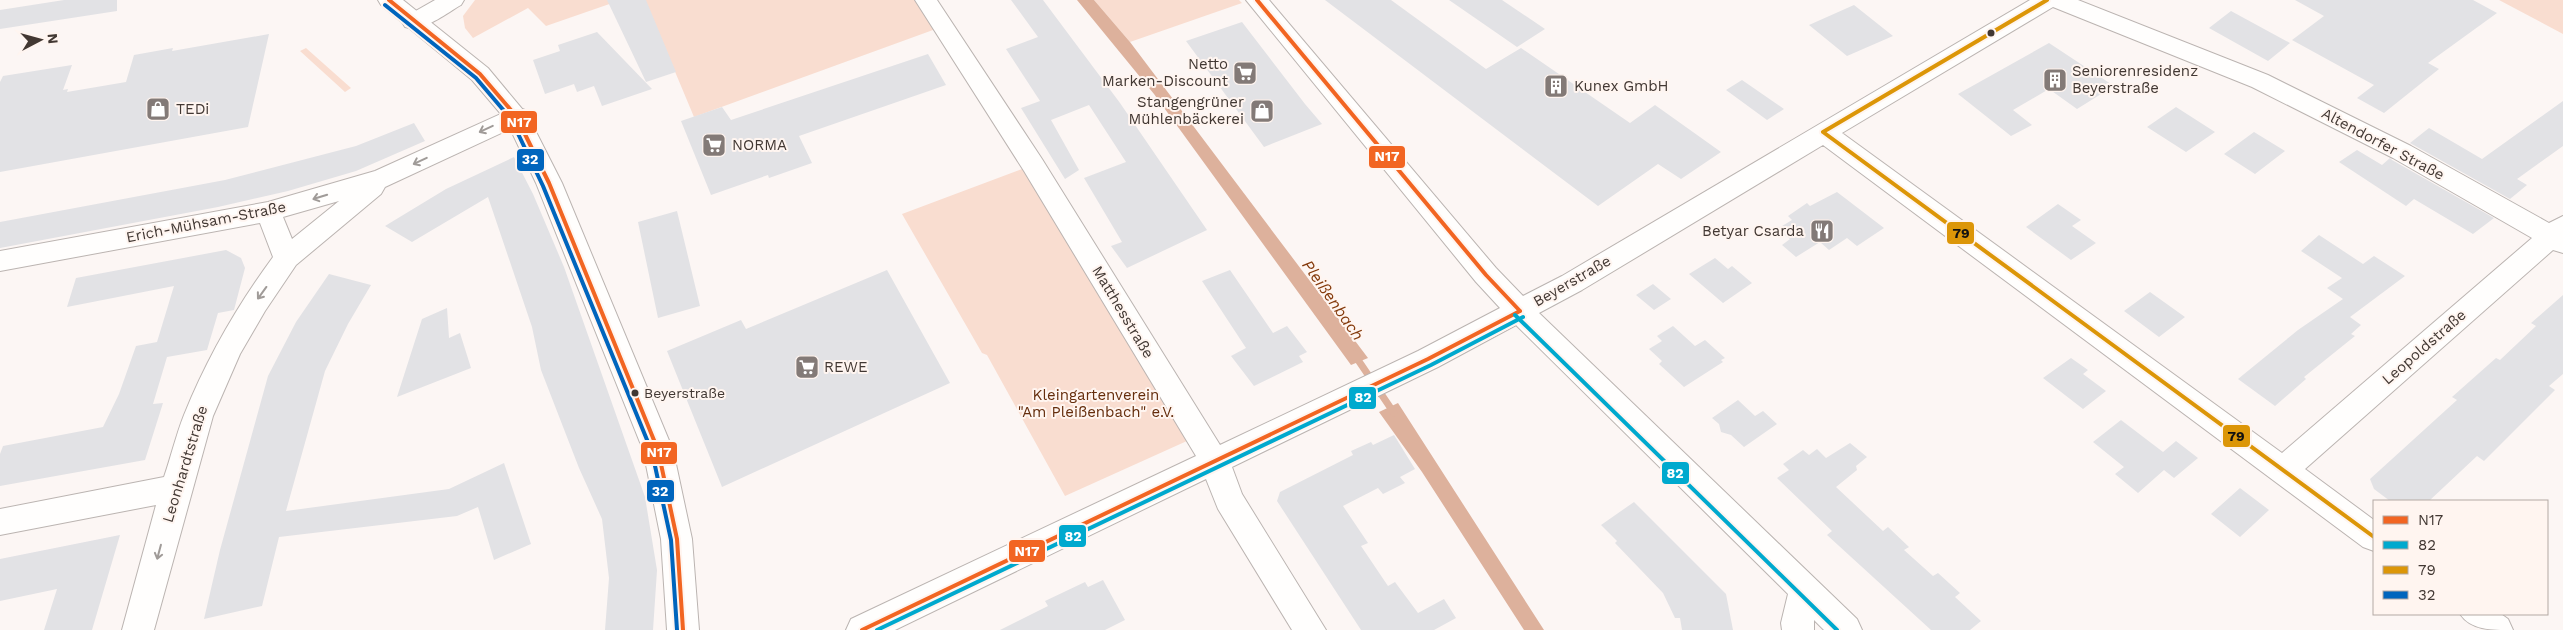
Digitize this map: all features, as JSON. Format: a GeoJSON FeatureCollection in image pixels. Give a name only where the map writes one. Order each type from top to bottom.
{"type":"FeatureCollection","features":[{"type":"Feature","properties":{"kind":"street"},"geometry":{"type":"LineString","coordinates":[[388,0],[480,74],[516,116],[549,183],[658,450],[668,486],[676,529],[683,630]]}},
{"type":"Feature","properties":{"kind":"street"},"geometry":{"type":"LineString","coordinates":[[413,22],[453,0]]}},
{"type":"Feature","properties":{"kind":"street","name":"Matthesstraße"},"geometry":{"type":"LineString","coordinates":[[926,0],[1033,165],[1215,462],[1229,500],[1310,630]]}},
{"type":"Feature","properties":{"kind":"street"},"geometry":{"type":"LineString","coordinates":[[1257,0],[1486,274],[1520,311],[1559,352],[1804,592],[1846,630]]}},
{"type":"Feature","properties":{"kind":"street","name":"Beyerstraße"},"geometry":{"type":"LineString","coordinates":[[862,630],[1215,462],[1520,311],[1572,283],[2047,0]]}},
{"type":"Feature","properties":{"kind":"street","name":"Altendorfer Straße"},"geometry":{"type":"LineString","coordinates":[[2057,0],[2260,81],[2402,152],[2559,235]]}},
{"type":"Feature","properties":{"kind":"street","name":"Erich-Mühsam-Straße"},"geometry":{"type":"LineString","coordinates":[[0,261],[268,212],[383,178],[516,116]]}},
{"type":"Feature","properties":{"kind":"street"},"geometry":{"type":"LineString","coordinates":[[1823,132],[2373,536]]}},
{"type":"Feature","properties":{"kind":"street","name":"Leonhardtstraße"},"geometry":{"type":"LineString","coordinates":[[138,630],[176,488],[198,416],[227,352],[255,303],[287,258],[316,231],[383,178]]}},
{"type":"Feature","properties":{"kind":"street"},"geometry":{"type":"LineString","coordinates":[[268,212],[287,258]]}},
{"type":"Feature","properties":{"kind":"street","name":"Leopoldstraße"},"geometry":{"type":"LineString","coordinates":[[2284,469],[2559,235]]}},
{"type":"Feature","properties":{"kind":"street"},"geometry":{"type":"LineString","coordinates":[[0,522],[176,488]]}},
{"type":"Feature","properties":{"kind":"street"},"geometry":{"type":"LineString","coordinates":[[1798,630],[1797,623],[1804,592]]}},
{"type":"Feature","properties":{"kind":"street"},"geometry":{"type":"LineString","coordinates":[[2477,615],[2497,630]]}},
{"type":"Feature","properties":{"kind":"green space"},"geometry":{"type":"Polygon","coordinates":[[[475,0],[621,0],[546,26],[528,8],[473,38],[465,28],[463,16],[475,0]]]}},
{"type":"Feature","properties":{"kind":"green space"},"geometry":{"type":"Polygon","coordinates":[[[645,0],[926,0],[944,26],[694,117],[645,0]]]}},
{"type":"Feature","properties":{"kind":"green space"},"geometry":{"type":"Polygon","coordinates":[[[1094,0],[1239,0],[1242,3],[1130,42],[1094,0]]]}},
{"type":"Feature","properties":{"kind":"green space"},"geometry":{"type":"Polygon","coordinates":[[[2499,0],[2563,0],[2563,34],[2499,0]]]}},
{"type":"Feature","properties":{"kind":"green space"},"geometry":{"type":"Polygon","coordinates":[[[306,48],[351,88],[345,92],[300,51],[306,48]]]}},
{"type":"Feature","properties":{"kind":"green space","name":"Kleingartenverein \"Am Pleißenbach\" e.V."},"geometry":{"type":"Polygon","coordinates":[[[1033,165],[1198,436],[1065,496],[987,355],[982,353],[902,214],[1033,165]]]}},
{"type":"Feature","properties":{"kind":"shaded area"},"geometry":{"type":"Polygon","coordinates":[[[1077,0],[1094,0],[1130,42],[1368,358],[1351,365],[1154,94],[1077,0]]]}},
{"type":"Feature","properties":{"kind":"shaded area"},"geometry":{"type":"Polygon","coordinates":[[[1398,403],[1544,630],[1524,630],[1422,472],[1379,412],[1398,403]]]}},
{"type":"Feature","properties":{"kind":"building"},"geometry":{"type":"Polygon","coordinates":[[[64,0],[117,0],[117,11],[0,29],[0,10],[64,0]]]}},
{"type":"Feature","properties":{"kind":"building"},"geometry":{"type":"Polygon","coordinates":[[[607,0],[646,0],[676,72],[646,82],[607,0]]]}},
{"type":"Feature","properties":{"kind":"building"},"geometry":{"type":"Polygon","coordinates":[[[1011,0],[1043,0],[1120,103],[1207,230],[1127,268],[1111,246],[1122,242],[1084,178],[1126,162],[1089,105],[1051,120],[1079,170],[1065,179],[1021,108],[1040,101],[1006,49],[1038,37],[1011,0]]]}},
{"type":"Feature","properties":{"kind":"building"},"geometry":{"type":"Polygon","coordinates":[[[1325,0],[1391,0],[1486,69],[1521,48],[1630,123],[1655,105],[1721,152],[1681,179],[1658,164],[1598,206],[1325,0]]]}},
{"type":"Feature","properties":{"kind":"building"},"geometry":{"type":"Polygon","coordinates":[[[1449,0],[1502,0],[1545,29],[1517,47],[1449,0]]]}},
{"type":"Feature","properties":{"kind":"building"},"geometry":{"type":"Polygon","coordinates":[[[2295,0],[2473,0],[2497,13],[2428,63],[2439,69],[2384,113],[2357,98],[2374,85],[2292,40],[2324,16],[2295,0]]]}},
{"type":"Feature","properties":{"kind":"building"},"geometry":{"type":"Polygon","coordinates":[[[1854,5],[1893,36],[1847,56],[1809,25],[1854,5]]]}},
{"type":"Feature","properties":{"kind":"building"},"geometry":{"type":"Polygon","coordinates":[[[2231,11],[2290,43],[2268,61],[2209,28],[2231,11]]]}},
{"type":"Feature","properties":{"kind":"building","name":"Netto Marken-Discount"},"geometry":{"type":"Polygon","coordinates":[[[1242,22],[1322,124],[1264,147],[1186,41],[1242,22]]]}},
{"type":"Feature","properties":{"kind":"building"},"geometry":{"type":"Polygon","coordinates":[[[597,32],[652,89],[602,106],[594,86],[577,92],[574,84],[545,94],[533,60],[560,51],[558,45],[597,32]]]}},
{"type":"Feature","properties":{"kind":"building","name":"TEDi"},"geometry":{"type":"Polygon","coordinates":[[[269,34],[248,127],[0,172],[0,82],[3,76],[72,65],[63,90],[68,89],[67,92],[126,82],[134,55],[173,48],[172,51],[269,34]]]}},
{"type":"Feature","properties":{"kind":"building","name":"Seniorenresidenz Beyerstraße"},"geometry":{"type":"Polygon","coordinates":[[[2049,43],[2114,86],[2077,109],[2049,89],[2013,110],[2032,125],[2011,136],[1958,94],[2049,43]]]}},
{"type":"Feature","properties":{"kind":"building"},"geometry":{"type":"Polygon","coordinates":[[[928,54],[946,85],[799,136],[812,163],[769,178],[768,175],[711,195],[681,121],[722,107],[731,120],[928,54]]]}},
{"type":"Feature","properties":{"kind":"building"},"geometry":{"type":"Polygon","coordinates":[[[1742,80],[1784,109],[1767,120],[1726,90],[1742,80]]]}},
{"type":"Feature","properties":{"kind":"building"},"geometry":{"type":"Polygon","coordinates":[[[2563,101],[2563,146],[2517,179],[2527,185],[2510,199],[2410,143],[2429,128],[2482,159],[2563,101]]]}},
{"type":"Feature","properties":{"kind":"building"},"geometry":{"type":"Polygon","coordinates":[[[2176,107],[2215,132],[2186,152],[2147,127],[2176,107]]]}},
{"type":"Feature","properties":{"kind":"building"},"geometry":{"type":"Polygon","coordinates":[[[414,123],[425,141],[356,171],[288,191],[218,207],[0,248],[0,222],[225,180],[356,146],[414,123]]]}},
{"type":"Feature","properties":{"kind":"building"},"geometry":{"type":"Polygon","coordinates":[[[2254,132],[2285,151],[2255,174],[2224,154],[2254,132]]]}},
{"type":"Feature","properties":{"kind":"building"},"geometry":{"type":"Polygon","coordinates":[[[2357,150],[2382,165],[2390,158],[2494,218],[2473,234],[2414,199],[2406,206],[2339,162],[2357,150]]]}},
{"type":"Feature","properties":{"kind":"building"},"geometry":{"type":"Polygon","coordinates":[[[514,157],[533,194],[564,267],[645,497],[657,570],[653,630],[605,630],[609,578],[602,519],[579,468],[541,370],[532,327],[488,197],[412,242],[385,226],[446,189],[514,157]]]}},
{"type":"Feature","properties":{"kind":"building"},"geometry":{"type":"Polygon","coordinates":[[[1837,192],[1884,228],[1857,246],[1847,238],[1829,250],[1820,242],[1796,257],[1782,245],[1790,239],[1777,229],[1792,220],[1788,216],[1807,203],[1810,206],[1837,192]]]}},
{"type":"Feature","properties":{"kind":"building"},"geometry":{"type":"Polygon","coordinates":[[[2058,204],[2081,220],[2072,226],[2096,243],[2071,260],[2026,227],[2058,204]]]}},
{"type":"Feature","properties":{"kind":"building"},"geometry":{"type":"Polygon","coordinates":[[[677,211],[700,306],[658,318],[638,222],[677,211]]]}},
{"type":"Feature","properties":{"kind":"building"},"geometry":{"type":"Polygon","coordinates":[[[2319,235],[2363,264],[2374,256],[2405,276],[2350,317],[2361,325],[2351,334],[2355,336],[2304,377],[2306,379],[2275,406],[2238,379],[2298,330],[2343,299],[2327,288],[2342,278],[2301,251],[2319,235]]]}},
{"type":"Feature","properties":{"kind":"building"},"geometry":{"type":"Polygon","coordinates":[[[226,250],[241,258],[245,268],[234,310],[218,313],[207,350],[167,357],[153,404],[163,403],[145,460],[0,486],[0,454],[3,446],[103,427],[119,394],[136,346],[157,342],[174,286],[67,307],[76,278],[226,250]]]}},
{"type":"Feature","properties":{"kind":"building"},"geometry":{"type":"Polygon","coordinates":[[[1715,258],[1728,269],[1732,266],[1752,283],[1723,303],[1689,274],[1715,258]]]}},
{"type":"Feature","properties":{"kind":"building","name":"REWE"},"geometry":{"type":"Polygon","coordinates":[[[887,270],[950,383],[722,487],[667,351],[741,320],[746,329],[887,270]]]}},
{"type":"Feature","properties":{"kind":"building"},"geometry":{"type":"Polygon","coordinates":[[[1230,270],[1273,333],[1287,326],[1307,352],[1299,356],[1303,362],[1254,386],[1231,356],[1246,348],[1202,281],[1230,270]]]}},
{"type":"Feature","properties":{"kind":"building"},"geometry":{"type":"Polygon","coordinates":[[[329,274],[371,285],[348,324],[325,371],[286,511],[449,489],[504,463],[531,544],[494,560],[478,507],[457,516],[279,537],[262,606],[204,619],[220,550],[268,376],[296,322],[329,274]]]}},
{"type":"Feature","properties":{"kind":"building"},"geometry":{"type":"Polygon","coordinates":[[[1653,284],[1671,299],[1654,310],[1636,295],[1653,284]]]}},
{"type":"Feature","properties":{"kind":"building"},"geometry":{"type":"Polygon","coordinates":[[[2150,292],[2185,317],[2159,337],[2124,311],[2150,292]]]}},
{"type":"Feature","properties":{"kind":"building"},"geometry":{"type":"Polygon","coordinates":[[[2563,295],[2563,374],[2549,386],[2555,390],[2484,461],[2477,456],[2430,500],[2389,500],[2374,489],[2370,479],[2457,400],[2452,397],[2496,358],[2500,360],[2536,326],[2531,323],[2563,295]]]}},
{"type":"Feature","properties":{"kind":"building"},"geometry":{"type":"Polygon","coordinates":[[[447,308],[449,338],[460,333],[471,368],[397,397],[422,319],[447,308]]]}},
{"type":"Feature","properties":{"kind":"building"},"geometry":{"type":"Polygon","coordinates":[[[1673,326],[1695,346],[1705,340],[1725,358],[1721,360],[1723,362],[1684,387],[1659,364],[1662,361],[1649,349],[1662,341],[1657,336],[1673,326]]]}},
{"type":"Feature","properties":{"kind":"building"},"geometry":{"type":"Polygon","coordinates":[[[2071,358],[2088,370],[2083,374],[2106,391],[2083,409],[2043,378],[2071,358]]]}},
{"type":"Feature","properties":{"kind":"building"},"geometry":{"type":"Polygon","coordinates":[[[1738,400],[1755,416],[1763,411],[1777,424],[1744,447],[1731,435],[1721,432],[1719,424],[1712,418],[1738,400]]]}},
{"type":"Feature","properties":{"kind":"building"},"geometry":{"type":"Polygon","coordinates":[[[2121,420],[2163,452],[2176,441],[2198,458],[2174,478],[2164,470],[2138,493],[2115,474],[2124,467],[2093,442],[2121,420]]]}},
{"type":"Feature","properties":{"kind":"building"},"geometry":{"type":"Polygon","coordinates":[[[1394,435],[1415,469],[1400,477],[1405,483],[1383,494],[1378,488],[1343,506],[1368,543],[1361,546],[1388,586],[1395,582],[1418,613],[1444,599],[1456,618],[1434,630],[1361,630],[1277,501],[1280,492],[1353,455],[1351,451],[1371,442],[1373,445],[1394,435]]]}},
{"type":"Feature","properties":{"kind":"building"},"geometry":{"type":"Polygon","coordinates":[[[1850,443],[1867,457],[1856,466],[1857,470],[1836,487],[1883,531],[1888,527],[1909,547],[1904,550],[1933,576],[1938,573],[1960,593],[1955,597],[1981,621],[1970,630],[1931,630],[1827,535],[1832,531],[1777,478],[1789,470],[1783,464],[1803,450],[1809,455],[1817,449],[1826,458],[1850,443]]]}},
{"type":"Feature","properties":{"kind":"building"},"geometry":{"type":"Polygon","coordinates":[[[2240,488],[2269,510],[2240,537],[2211,514],[2240,488]]]}},
{"type":"Feature","properties":{"kind":"building"},"geometry":{"type":"Polygon","coordinates":[[[1634,502],[1726,594],[1733,630],[1682,630],[1680,618],[1675,618],[1663,593],[1615,543],[1617,541],[1601,525],[1634,502]]]}},
{"type":"Feature","properties":{"kind":"building"},"geometry":{"type":"Polygon","coordinates":[[[120,535],[92,630],[44,630],[57,589],[0,601],[0,559],[120,535]]]}},
{"type":"Feature","properties":{"kind":"building"},"geometry":{"type":"Polygon","coordinates":[[[1103,580],[1125,620],[1105,630],[1000,630],[1048,606],[1045,601],[1085,582],[1088,587],[1103,580]]]}},
{"type":"Feature","properties":{"kind":"waterway","name":"Pleißenbach"},"geometry":{"type":"LineString","coordinates":[[1354,354],[1394,413]]}},
{"type":"Feature","properties":{"kind":"transit line","name":"N17"},"geometry":{"type":"LineString","coordinates":[[389,0],[480,74],[516,116],[549,183],[658,450],[677,539],[683,630]]}},
{"type":"Feature","properties":{"kind":"transit line","name":"N17"},"geometry":{"type":"LineString","coordinates":[[1257,0],[1486,275],[1520,311]]}},
{"type":"Feature","properties":{"kind":"transit line","name":"79"},"geometry":{"type":"LineString","coordinates":[[1823,132],[2047,0]]}},
{"type":"Feature","properties":{"kind":"transit line","name":"32"},"geometry":{"type":"LineString","coordinates":[[385,5],[476,78],[511,119],[543,186],[652,452],[671,540],[677,630]]}},
{"type":"Feature","properties":{"kind":"transit line","name":"79"},"geometry":{"type":"LineString","coordinates":[[1823,132],[2373,536]]}},
{"type":"Feature","properties":{"kind":"transit line","name":"N17"},"geometry":{"type":"LineString","coordinates":[[862,630],[1428,359],[1520,311]]}},
{"type":"Feature","properties":{"kind":"transit line","name":"82"},"geometry":{"type":"LineString","coordinates":[[1515,315],[1837,630]]}},
{"type":"Feature","properties":{"kind":"transit line","name":"82"},"geometry":{"type":"LineString","coordinates":[[877,630],[1431,365],[1523,317]]}},
{"type":"Feature","properties":{"kind":"place","name":"Netto Marken-Discount"},"geometry":{"type":"Point","coordinates":[1245,73]}},
{"type":"Feature","properties":{"kind":"place","name":"Seniorenresidenz Beyerstraße"},"geometry":{"type":"Point","coordinates":[2055,80]}},
{"type":"Feature","properties":{"kind":"place","name":"Kunex GmbH"},"geometry":{"type":"Point","coordinates":[1556,86]}},
{"type":"Feature","properties":{"kind":"place","name":"TEDi"},"geometry":{"type":"Point","coordinates":[158,109]}},
{"type":"Feature","properties":{"kind":"place","name":"Stangengrüner Mühlenbäckerei"},"geometry":{"type":"Point","coordinates":[1262,111]}},
{"type":"Feature","properties":{"kind":"place","name":"NORMA"},"geometry":{"type":"Point","coordinates":[714,145]}},
{"type":"Feature","properties":{"kind":"place","name":"Betyar Csarda"},"geometry":{"type":"Point","coordinates":[1822,231]}},
{"type":"Feature","properties":{"kind":"place","name":"REWE"},"geometry":{"type":"Point","coordinates":[807,367]}},
{"type":"Feature","properties":{"kind":"place","name":"Beyerstraße"},"geometry":{"type":"Point","coordinates":[635,393]}}]}
